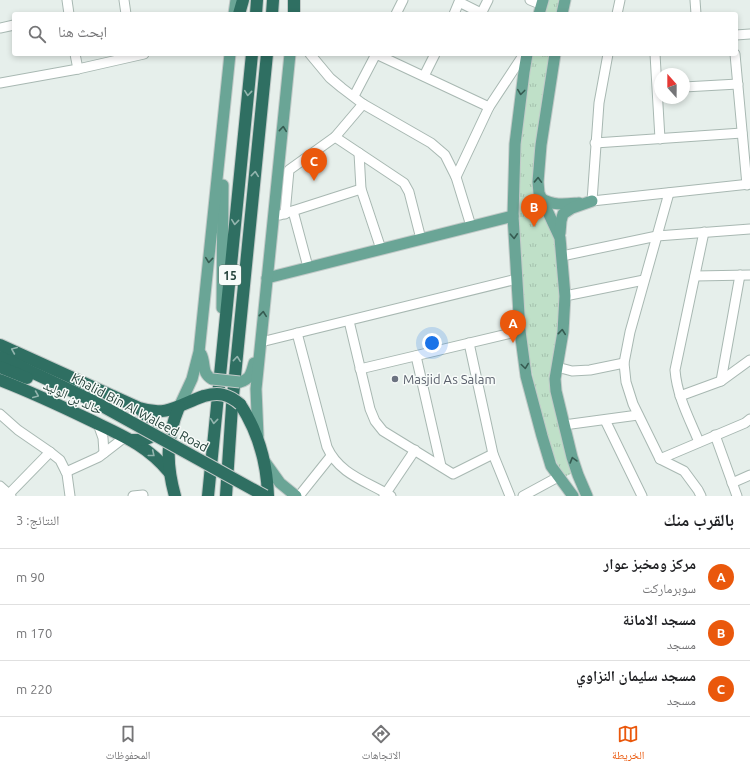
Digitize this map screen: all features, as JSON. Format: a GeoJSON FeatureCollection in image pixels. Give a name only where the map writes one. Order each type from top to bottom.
{"type":"FeatureCollection","features":[{"type":"Feature","properties":{"kind":"highway"},"geometry":{"type":"LineString","coordinates":[[240,12],[243,0]]}},
{"type":"Feature","properties":{"kind":"highway"},"geometry":{"type":"LineString","coordinates":[[256,12],[257,0]]}},
{"type":"Feature","properties":{"kind":"highway"},"geometry":{"type":"LineString","coordinates":[[272,12],[273,0]]}},
{"type":"Feature","properties":{"kind":"highway"},"geometry":{"type":"LineString","coordinates":[[294,12],[295,0]]}},
{"type":"Feature","properties":{"kind":"highway","name":"15"},"geometry":{"type":"LineString","coordinates":[[208,496],[252,56]]}},
{"type":"Feature","properties":{"kind":"highway","name":"15"},"geometry":{"type":"LineString","coordinates":[[226,496],[233,398],[267,56]]}},
{"type":"Feature","properties":{"kind":"highway","name":"خالد بن الوليد"},"geometry":{"type":"LineString","coordinates":[[0,345],[150,412],[162,412],[179,408],[193,400],[214,394],[232,398],[240,404],[258,436],[265,462],[267,481],[266,496]]}},
{"type":"Feature","properties":{"kind":"highway","name":"Khalid Bin Al Waleed Road"},"geometry":{"type":"LineString","coordinates":[[0,357],[266,496]]}},
{"type":"Feature","properties":{"kind":"highway","name":"Khalid Bin Al Waleed Road"},"geometry":{"type":"LineString","coordinates":[[0,367],[93,405],[249,496]]}},
{"type":"Feature","properties":{"kind":"highway","name":"خالد بن الوليد"},"geometry":{"type":"LineString","coordinates":[[0,380],[56,403],[143,446],[160,460],[169,472]]}},
{"type":"Feature","properties":{"kind":"highway"},"geometry":{"type":"LineString","coordinates":[[128,439],[143,440],[150,438],[154,432],[153,423],[139,408]]}},
{"type":"Feature","properties":{"kind":"highway","name":"خالد بن الوليد"},"geometry":{"type":"LineString","coordinates":[[175,496],[169,472],[169,435],[179,408]]}},
{"type":"Feature","properties":{"kind":"main road"},"geometry":{"type":"LineString","coordinates":[[234,12],[236,0]]}},
{"type":"Feature","properties":{"kind":"main road"},"geometry":{"type":"LineString","coordinates":[[563,12],[566,0]]}},
{"type":"Feature","properties":{"kind":"main road"},"geometry":{"type":"LineString","coordinates":[[179,408],[192,379],[199,352],[230,56]]}},
{"type":"Feature","properties":{"kind":"main road"},"geometry":{"type":"LineString","coordinates":[[258,436],[256,389],[290,56]]}},
{"type":"Feature","properties":{"kind":"main road"},"geometry":{"type":"LineString","coordinates":[[527,56],[514,144],[513,216],[520,332],[526,376],[542,436],[552,466],[572,496]]}},
{"type":"Feature","properties":{"kind":"main road"},"geometry":{"type":"LineString","coordinates":[[555,56],[541,145],[538,182],[539,193],[560,238]]}},
{"type":"Feature","properties":{"kind":"main road"},"geometry":{"type":"LineString","coordinates":[[222,349],[223,118]]}},
{"type":"Feature","properties":{"kind":"main road"},"geometry":{"type":"LineString","coordinates":[[542,199],[550,204],[592,201]]}},
{"type":"Feature","properties":{"kind":"main road"},"geometry":{"type":"LineString","coordinates":[[587,496],[578,475],[564,425],[556,391],[555,379],[562,332],[565,296],[560,238],[561,221],[563,214],[572,208],[592,201]]}},
{"type":"Feature","properties":{"kind":"main road"},"geometry":{"type":"LineString","coordinates":[[267,278],[513,216]]}},
{"type":"Feature","properties":{"kind":"main road"},"geometry":{"type":"LineString","coordinates":[[199,352],[203,359],[204,371],[207,376],[212,379],[240,382],[246,380],[250,376],[255,361],[259,355]]}},
{"type":"Feature","properties":{"kind":"main road","name":"خالد بن الوليد"},"geometry":{"type":"LineString","coordinates":[[265,462],[285,491],[297,496]]}},
{"type":"Feature","properties":{"kind":"street"},"geometry":{"type":"LineString","coordinates":[[67,0],[69,12]]}},
{"type":"Feature","properties":{"kind":"street"},"geometry":{"type":"LineString","coordinates":[[124,0],[126,12]]}},
{"type":"Feature","properties":{"kind":"street"},"geometry":{"type":"LineString","coordinates":[[397,12],[403,0]]}},
{"type":"Feature","properties":{"kind":"street"},"geometry":{"type":"LineString","coordinates":[[482,12],[488,0]]}},
{"type":"Feature","properties":{"kind":"street"},"geometry":{"type":"LineString","coordinates":[[530,0],[541,6]]}},
{"type":"Feature","properties":{"kind":"street"},"geometry":{"type":"LineString","coordinates":[[617,12],[620,0]]}},
{"type":"Feature","properties":{"kind":"street"},"geometry":{"type":"LineString","coordinates":[[695,0],[696,12]]}},
{"type":"Feature","properties":{"kind":"street"},"geometry":{"type":"LineString","coordinates":[[455,12],[459,2],[477,12]]}},
{"type":"Feature","properties":{"kind":"street"},"geometry":{"type":"LineString","coordinates":[[0,28],[12,25]]}},
{"type":"Feature","properties":{"kind":"street"},"geometry":{"type":"LineString","coordinates":[[738,34],[750,34]]}},
{"type":"Feature","properties":{"kind":"street"},"geometry":{"type":"LineString","coordinates":[[75,56],[78,69]]}},
{"type":"Feature","properties":{"kind":"street"},"geometry":{"type":"LineString","coordinates":[[0,83],[78,69],[129,56]]}},
{"type":"Feature","properties":{"kind":"street"},"geometry":{"type":"LineString","coordinates":[[312,56],[330,78],[363,104],[431,143],[445,155],[456,177],[471,226]]}},
{"type":"Feature","properties":{"kind":"street"},"geometry":{"type":"LineString","coordinates":[[354,96],[375,56]]}},
{"type":"Feature","properties":{"kind":"street"},"geometry":{"type":"LineString","coordinates":[[380,56],[489,107]]}},
{"type":"Feature","properties":{"kind":"street"},"geometry":{"type":"LineString","coordinates":[[424,76],[434,56]]}},
{"type":"Feature","properties":{"kind":"street"},"geometry":{"type":"LineString","coordinates":[[456,177],[489,107],[523,56]]}},
{"type":"Feature","properties":{"kind":"street"},"geometry":{"type":"LineString","coordinates":[[608,56],[599,103],[592,201],[748,184],[735,56]]}},
{"type":"Feature","properties":{"kind":"street"},"geometry":{"type":"LineString","coordinates":[[655,56],[656,68]]}},
{"type":"Feature","properties":{"kind":"street"},"geometry":{"type":"LineString","coordinates":[[690,86],[738,84]]}},
{"type":"Feature","properties":{"kind":"street"},"geometry":{"type":"LineString","coordinates":[[308,267],[289,212],[289,170],[335,137],[363,104]]}},
{"type":"Feature","properties":{"kind":"street"},"geometry":{"type":"LineString","coordinates":[[659,104],[660,139]]}},
{"type":"Feature","properties":{"kind":"street"},"geometry":{"type":"LineString","coordinates":[[595,144],[742,133]]}},
{"type":"Feature","properties":{"kind":"street"},"geometry":{"type":"LineString","coordinates":[[335,137],[404,183],[409,192],[421,239]]}},
{"type":"Feature","properties":{"kind":"street"},"geometry":{"type":"LineString","coordinates":[[359,153],[361,189],[381,249]]}},
{"type":"Feature","properties":{"kind":"street"},"geometry":{"type":"LineString","coordinates":[[274,217],[361,189]]}},
{"type":"Feature","properties":{"kind":"street"},"geometry":{"type":"LineString","coordinates":[[669,193],[630,332],[624,363],[626,382],[633,404],[660,459],[684,471],[701,496]]}},
{"type":"Feature","properties":{"kind":"street"},"geometry":{"type":"LineString","coordinates":[[562,256],[657,236],[750,229]]}},
{"type":"Feature","properties":{"kind":"street"},"geometry":{"type":"LineString","coordinates":[[700,442],[680,396],[675,370],[704,232]]}},
{"type":"Feature","properties":{"kind":"street"},"geometry":{"type":"LineString","coordinates":[[721,381],[740,275]]}},
{"type":"Feature","properties":{"kind":"street"},"geometry":{"type":"LineString","coordinates":[[695,276],[750,275]]}},
{"type":"Feature","properties":{"kind":"street"},"geometry":{"type":"LineString","coordinates":[[261,342],[517,279]]}},
{"type":"Feature","properties":{"kind":"street"},"geometry":{"type":"LineString","coordinates":[[565,296],[644,280]]}},
{"type":"Feature","properties":{"kind":"street"},"geometry":{"type":"LineString","coordinates":[[349,321],[370,409],[375,421],[383,431],[453,474],[494,454]]}},
{"type":"Feature","properties":{"kind":"street"},"geometry":{"type":"LineString","coordinates":[[360,369],[520,332]]}},
{"type":"Feature","properties":{"kind":"street"},"geometry":{"type":"LineString","coordinates":[[297,333],[327,447],[331,456],[345,470],[387,495],[415,450]]}},
{"type":"Feature","properties":{"kind":"street"},"geometry":{"type":"LineString","coordinates":[[469,343],[494,454],[510,496]]}},
{"type":"Feature","properties":{"kind":"street"},"geometry":{"type":"LineString","coordinates":[[416,356],[441,466]]}},
{"type":"Feature","properties":{"kind":"street"},"geometry":{"type":"LineString","coordinates":[[680,396],[721,381],[750,360]]}},
{"type":"Feature","properties":{"kind":"street"},"geometry":{"type":"LineString","coordinates":[[557,367],[572,371],[590,370],[624,363]]}},
{"type":"Feature","properties":{"kind":"street"},"geometry":{"type":"LineString","coordinates":[[0,414],[18,430],[60,460],[66,472],[70,496]]}},
{"type":"Feature","properties":{"kind":"street"},"geometry":{"type":"LineString","coordinates":[[564,425],[638,415]]}},
{"type":"Feature","properties":{"kind":"street"},"geometry":{"type":"LineString","coordinates":[[660,459],[750,419]]}},
{"type":"Feature","properties":{"kind":"street"},"geometry":{"type":"LineString","coordinates":[[605,420],[642,496]]}},
{"type":"Feature","properties":{"kind":"street"},"geometry":{"type":"LineString","coordinates":[[98,424],[103,438],[104,453]]}},
{"type":"Feature","properties":{"kind":"street"},"geometry":{"type":"LineString","coordinates":[[715,435],[737,496]]}},
{"type":"Feature","properties":{"kind":"street"},"geometry":{"type":"LineString","coordinates":[[66,472],[86,464],[128,439]]}},
{"type":"Feature","properties":{"kind":"street"},"geometry":{"type":"LineString","coordinates":[[0,486],[6,495],[50,452]]}},
{"type":"Feature","properties":{"kind":"street"},"geometry":{"type":"LineString","coordinates":[[297,496],[331,456]]}},
{"type":"Feature","properties":{"kind":"street"},"geometry":{"type":"LineString","coordinates":[[732,483],[750,475]]}},
{"type":"Feature","properties":{"kind":"street"},"geometry":{"type":"LineString","coordinates":[[523,496],[558,477]]}},
{"type":"Feature","properties":{"kind":"street"},"geometry":{"type":"LineString","coordinates":[[133,496],[142,495]]}},
{"type":"Feature","properties":{"kind":"green space"},"geometry":{"type":"Polygon","coordinates":[[[546,0],[562,0],[559,12],[543,12],[546,0]]]}},
{"type":"Feature","properties":{"kind":"green space"},"geometry":{"type":"Polygon","coordinates":[[[533,56],[550,56],[541,104],[536,153],[536,195],[555,233],[560,305],[555,374],[575,472],[564,477],[555,459],[540,410],[525,334],[521,300],[518,233],[519,166],[529,74],[533,56]]]}},
{"type":"Feature","properties":{"kind":"place","name":"مسجد سليمان النزاوي"},"geometry":{"type":"Point","coordinates":[314,181]}},
{"type":"Feature","properties":{"kind":"place","name":"مسجد الامانة"},"geometry":{"type":"Point","coordinates":[534,227]}},
{"type":"Feature","properties":{"kind":"place","name":"مركز ومخبز عوار"},"geometry":{"type":"Point","coordinates":[513,343]}},
{"type":"Feature","properties":{"kind":"place","name":"Masjid As Salam"},"geometry":{"type":"Point","coordinates":[395,379]}}]}
